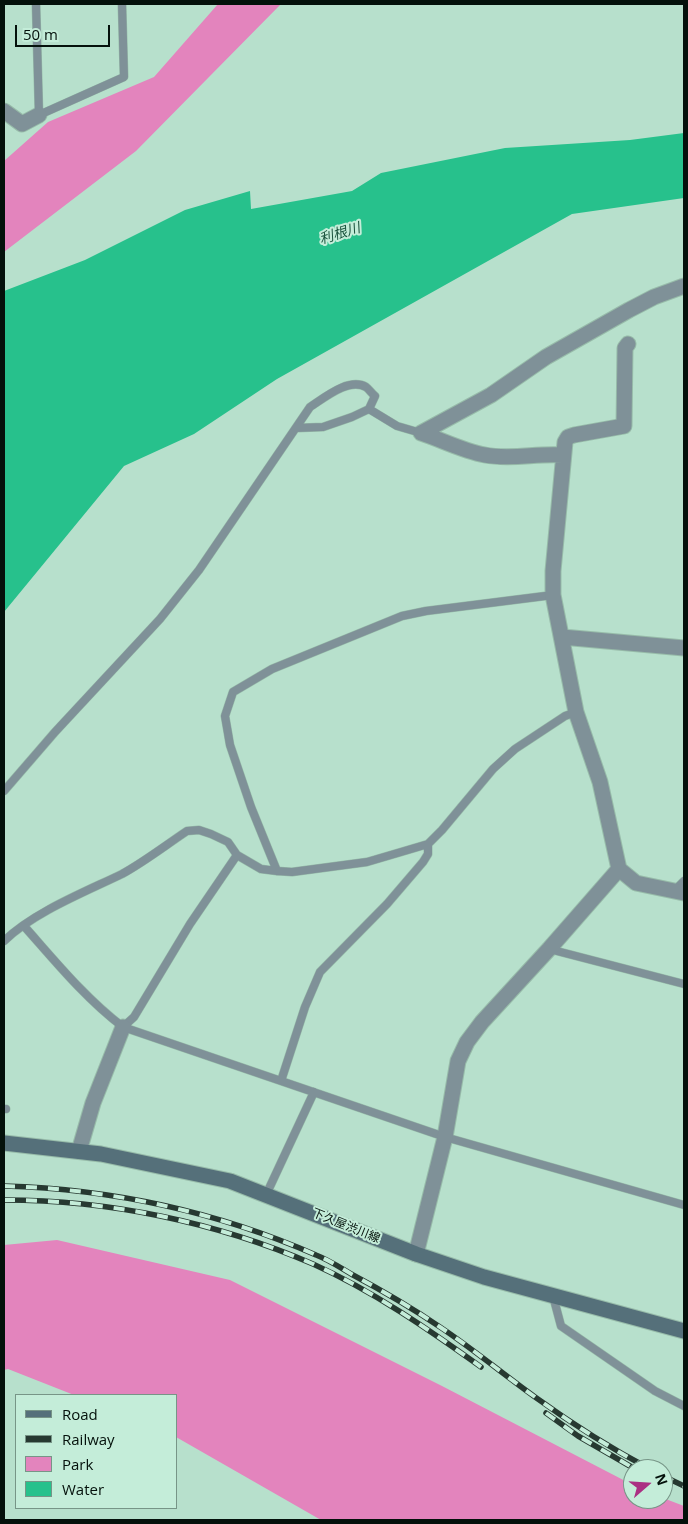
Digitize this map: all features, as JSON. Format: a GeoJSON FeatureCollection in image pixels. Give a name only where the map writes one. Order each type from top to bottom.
{"type":"FeatureCollection","features":[{"type":"Feature","properties":{"kind":"main road","name":"下久屋渋川線"},"geometry":{"type":"LineString","coordinates":[[4,1143],[101,1154],[230,1181],[416,1254],[484,1277],[684,1331]]}},
{"type":"Feature","properties":{"kind":"street"},"geometry":{"type":"LineString","coordinates":[[4,111],[22,124],[39,115]]}},
{"type":"Feature","properties":{"kind":"street"},"geometry":{"type":"LineString","coordinates":[[421,433],[492,395],[546,357],[629,310],[654,297],[684,286]]}},
{"type":"Feature","properties":{"kind":"street"},"geometry":{"type":"LineString","coordinates":[[628,344],[625,348],[624,426],[568,437],[563,455],[553,572],[553,595],[576,712],[600,782],[619,869],[636,883],[681,888]]}},
{"type":"Feature","properties":{"kind":"street"},"geometry":{"type":"LineString","coordinates":[[421,433],[484,455],[520,458],[549,454],[563,455]]}},
{"type":"Feature","properties":{"kind":"street"},"geometry":{"type":"LineString","coordinates":[[562,638],[684,648]]}},
{"type":"Feature","properties":{"kind":"street"},"geometry":{"type":"LineString","coordinates":[[416,1254],[446,1137],[458,1061],[467,1042],[482,1022],[619,869]]}},
{"type":"Feature","properties":{"kind":"street"},"geometry":{"type":"LineString","coordinates":[[79,1151],[92,1103],[123,1027]]}},
{"type":"Feature","properties":{"kind":"lane"},"geometry":{"type":"LineString","coordinates":[[36,4],[39,115],[124,77],[122,4]]}},
{"type":"Feature","properties":{"kind":"lane"},"geometry":{"type":"LineString","coordinates":[[4,791],[55,732],[160,619],[198,570],[310,407],[334,391],[353,384],[365,387],[375,396],[369,409],[352,417],[324,427],[296,428]]}},
{"type":"Feature","properties":{"kind":"lane"},"geometry":{"type":"LineString","coordinates":[[369,409],[397,426],[421,433]]}},
{"type":"Feature","properties":{"kind":"lane"},"geometry":{"type":"LineString","coordinates":[[277,871],[251,807],[230,745],[225,716],[233,692],[272,669],[402,616],[426,611],[553,595]]}},
{"type":"Feature","properties":{"kind":"lane"},"geometry":{"type":"LineString","coordinates":[[4,940],[24,926],[96,885],[123,873],[187,831],[199,830],[228,842],[238,855],[261,868],[292,872],[367,862],[428,844],[494,769],[515,749],[558,721],[576,712]]}},
{"type":"Feature","properties":{"kind":"lane"},"geometry":{"type":"LineString","coordinates":[[281,1081],[305,1007],[320,972],[387,904],[423,862],[428,854],[428,844]]}},
{"type":"Feature","properties":{"kind":"lane"},"geometry":{"type":"LineString","coordinates":[[123,1027],[134,1017],[190,924],[238,855]]}},
{"type":"Feature","properties":{"kind":"lane"},"geometry":{"type":"LineString","coordinates":[[24,926],[66,974],[105,1013],[123,1027],[446,1137],[684,1205]]}},
{"type":"Feature","properties":{"kind":"lane"},"geometry":{"type":"LineString","coordinates":[[549,948],[684,984]]}},
{"type":"Feature","properties":{"kind":"lane"},"geometry":{"type":"LineString","coordinates":[[266,1195],[314,1092]]}},
{"type":"Feature","properties":{"kind":"lane"},"geometry":{"type":"LineString","coordinates":[[553,1296],[561,1326],[656,1391],[684,1406]]}},
{"type":"Feature","properties":{"kind":"green space"},"geometry":{"type":"Polygon","coordinates":[[[218,4],[281,4],[136,151],[4,252],[4,161],[48,122],[154,77],[218,4]]]}},
{"type":"Feature","properties":{"kind":"green space"},"geometry":{"type":"Polygon","coordinates":[[[57,1240],[230,1280],[442,1386],[623,1480],[623,1509],[673,1509],[673,1502],[684,1506],[684,1520],[321,1520],[178,1438],[178,1394],[71,1394],[8,1369],[4,1370],[4,1245],[57,1240]]]}},
{"type":"Feature","properties":{"kind":"water","name":"利根川"},"geometry":{"type":"Polygon","coordinates":[[[684,133],[684,198],[572,214],[277,379],[194,434],[124,466],[4,612],[4,291],[85,260],[185,210],[250,191],[251,209],[352,191],[381,173],[505,148],[630,140],[684,133]]]}},
{"type":"Feature","properties":{"kind":"railway"},"geometry":{"type":"LineString","coordinates":[[4,1186],[84,1192],[163,1206],[241,1226],[321,1257],[419,1313],[563,1416],[632,1459]]}},
{"type":"Feature","properties":{"kind":"railway"},"geometry":{"type":"LineString","coordinates":[[4,1200],[83,1204],[122,1209],[162,1216],[239,1236],[313,1264],[357,1286],[379,1298],[481,1367]]}},
{"type":"Feature","properties":{"kind":"railway"},"geometry":{"type":"LineString","coordinates":[[546,1413],[578,1436],[623,1462]]}},
{"type":"Feature","properties":{"kind":"railway"},"geometry":{"type":"LineString","coordinates":[[673,1481],[684,1486]]}}]}
